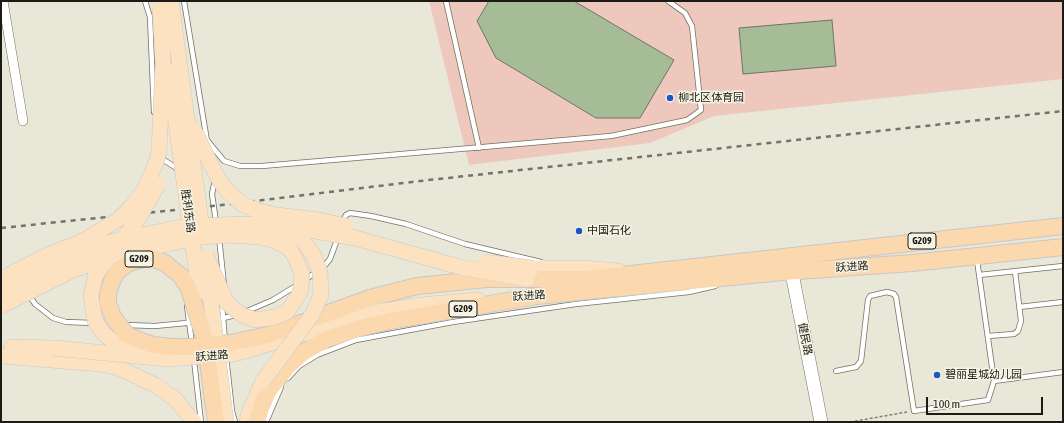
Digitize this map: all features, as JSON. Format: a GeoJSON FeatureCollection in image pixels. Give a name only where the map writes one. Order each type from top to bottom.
{"type":"FeatureCollection","features":[{"type":"Feature","properties":{"kind":"highway","name":"跃进路"},"geometry":{"type":"LineString","coordinates":[[537,296],[1063,226]]}},
{"type":"Feature","properties":{"kind":"highway","name":"跃进路"},"geometry":{"type":"LineString","coordinates":[[531,275],[586,279],[635,273],[786,264],[912,263],[1063,247]]}},
{"type":"Feature","properties":{"kind":"highway","name":"G209"},"geometry":{"type":"LineString","coordinates":[[205,340],[189,289],[180,276],[171,267],[160,260],[149,257],[127,264],[117,272],[110,287],[108,303],[113,317],[127,335],[146,343],[172,347],[213,346],[232,348],[376,296],[417,286],[463,280],[531,275]]}},
{"type":"Feature","properties":{"kind":"highway","name":"G209"},"geometry":{"type":"LineString","coordinates":[[257,422],[270,389],[288,366],[304,352],[327,339],[389,321],[537,296]]}},
{"type":"Feature","properties":{"kind":"highway","name":"胜利东路"},"geometry":{"type":"LineString","coordinates":[[205,340],[216,422]]}},
{"type":"Feature","properties":{"kind":"main road"},"geometry":{"type":"LineString","coordinates":[[3,274],[81,242],[103,230],[119,219],[140,197],[151,178],[159,151],[164,3]]}},
{"type":"Feature","properties":{"kind":"main road","name":"胜利东路"},"geometry":{"type":"LineString","coordinates":[[164,3],[188,116],[226,422]]}},
{"type":"Feature","properties":{"kind":"main road","name":"胜利东路"},"geometry":{"type":"LineString","coordinates":[[164,3],[205,340]]}},
{"type":"Feature","properties":{"kind":"main road"},"geometry":{"type":"LineString","coordinates":[[138,356],[120,347],[103,333],[95,320],[91,296],[92,287],[100,269],[143,212],[153,196],[162,173],[168,150],[169,132],[163,62]]}},
{"type":"Feature","properties":{"kind":"main road"},"geometry":{"type":"LineString","coordinates":[[188,116],[219,180],[237,201],[248,208],[276,215],[319,220],[531,275],[564,268],[585,268],[635,273]]}},
{"type":"Feature","properties":{"kind":"main road","name":"跃进路"},"geometry":{"type":"LineString","coordinates":[[1,291],[78,255],[114,242],[181,227],[241,224],[300,228],[355,238],[460,267],[531,275]]}},
{"type":"Feature","properties":{"kind":"main road"},"geometry":{"type":"LineString","coordinates":[[247,422],[263,381],[309,319],[321,295],[320,272],[310,249],[297,237],[271,226]]}},
{"type":"Feature","properties":{"kind":"main road"},"geometry":{"type":"LineString","coordinates":[[1,306],[71,271],[118,254],[202,237],[230,235],[259,237],[272,240],[288,249],[295,256],[302,275],[301,289],[292,307],[275,317],[255,320],[242,315],[227,303],[206,256]]}},
{"type":"Feature","properties":{"kind":"main road","name":"健民路"},"geometry":{"type":"LineString","coordinates":[[786,264],[814,422]]}},
{"type":"Feature","properties":{"kind":"main road","name":"健民路"},"geometry":{"type":"LineString","coordinates":[[786,264],[822,422]]}},
{"type":"Feature","properties":{"kind":"main road","name":"跃进路"},"geometry":{"type":"LineString","coordinates":[[1,348],[53,354],[138,356],[167,359],[232,348],[396,308],[537,296]]}},
{"type":"Feature","properties":{"kind":"main road"},"geometry":{"type":"LineString","coordinates":[[1,356],[53,354],[101,364],[133,373],[156,385],[175,399],[194,422]]}},
{"type":"Feature","properties":{"kind":"street"},"geometry":{"type":"LineString","coordinates":[[3,1],[3,23],[23,121]]}},
{"type":"Feature","properties":{"kind":"lane"},"geometry":{"type":"LineString","coordinates":[[145,1],[150,17],[154,117]]}},
{"type":"Feature","properties":{"kind":"lane"},"geometry":{"type":"LineString","coordinates":[[184,1],[206,139],[219,167],[219,173],[214,182],[212,194],[225,280],[222,306],[232,411],[236,422]]}},
{"type":"Feature","properties":{"kind":"lane"},"geometry":{"type":"LineString","coordinates":[[446,1],[479,148]]}},
{"type":"Feature","properties":{"kind":"lane"},"geometry":{"type":"LineString","coordinates":[[206,139],[224,161],[240,166],[262,166],[611,136],[687,120],[701,110],[692,26],[686,13],[668,1]]}},
{"type":"Feature","properties":{"kind":"lane"},"geometry":{"type":"LineString","coordinates":[[154,125],[156,152],[160,157],[176,166],[180,171],[190,276],[185,294],[201,422]]}},
{"type":"Feature","properties":{"kind":"lane"},"geometry":{"type":"LineString","coordinates":[[210,320],[224,319],[254,309],[273,300],[325,265],[333,252],[343,219],[350,213],[406,224],[465,244],[564,268]]}},
{"type":"Feature","properties":{"kind":"lane"},"geometry":{"type":"LineString","coordinates":[[836,371],[856,368],[861,361],[868,300],[870,296],[887,292],[894,294],[896,298],[914,411],[988,400],[994,381],[976,256]]}},
{"type":"Feature","properties":{"kind":"lane"},"geometry":{"type":"LineString","coordinates":[[728,283],[786,264]]}},
{"type":"Feature","properties":{"kind":"lane"},"geometry":{"type":"LineString","coordinates":[[979,275],[1063,266]]}},
{"type":"Feature","properties":{"kind":"lane"},"geometry":{"type":"LineString","coordinates":[[988,336],[1014,334],[1018,331],[1021,322],[1015,271]]}},
{"type":"Feature","properties":{"kind":"lane"},"geometry":{"type":"LineString","coordinates":[[3,274],[35,304],[53,318],[66,322],[102,324]]}},
{"type":"Feature","properties":{"kind":"lane"},"geometry":{"type":"LineString","coordinates":[[266,422],[279,390],[299,366],[317,355],[356,340],[453,322],[576,304],[689,292],[720,285]]}},
{"type":"Feature","properties":{"kind":"lane"},"geometry":{"type":"LineString","coordinates":[[1019,307],[1063,302]]}},
{"type":"Feature","properties":{"kind":"lane"},"geometry":{"type":"LineString","coordinates":[[110,324],[155,326],[203,321]]}},
{"type":"Feature","properties":{"kind":"lane"},"geometry":{"type":"LineString","coordinates":[[994,381],[1063,372]]}},
{"type":"Feature","properties":{"kind":"path"},"geometry":{"type":"LineString","coordinates":[[850,422],[914,411]]}},
{"type":"Feature","properties":{"kind":"shaded area","name":"柳北区体育园"},"geometry":{"type":"Polygon","coordinates":[[[429,1],[1063,1],[1063,79],[714,116],[650,143],[469,165],[429,1]]]}},
{"type":"Feature","properties":{"kind":"building"},"geometry":{"type":"Polygon","coordinates":[[[489,1],[574,1],[674,60],[640,118],[596,118],[496,58],[477,21],[489,1]]]}},
{"type":"Feature","properties":{"kind":"building"},"geometry":{"type":"Polygon","coordinates":[[[832,20],[836,66],[743,74],[739,28],[832,20]]]}},
{"type":"Feature","properties":{"kind":"railway"},"geometry":{"type":"LineString","coordinates":[[1,228],[222,205],[420,181],[1063,111]]}},
{"type":"Feature","properties":{"kind":"place","name":"柳北区体育园"},"geometry":{"type":"Point","coordinates":[670,98]}},
{"type":"Feature","properties":{"kind":"place","name":"中国石化"},"geometry":{"type":"Point","coordinates":[579,231]}},
{"type":"Feature","properties":{"kind":"place","name":"碧丽星城幼儿园"},"geometry":{"type":"Point","coordinates":[937,375]}}]}
